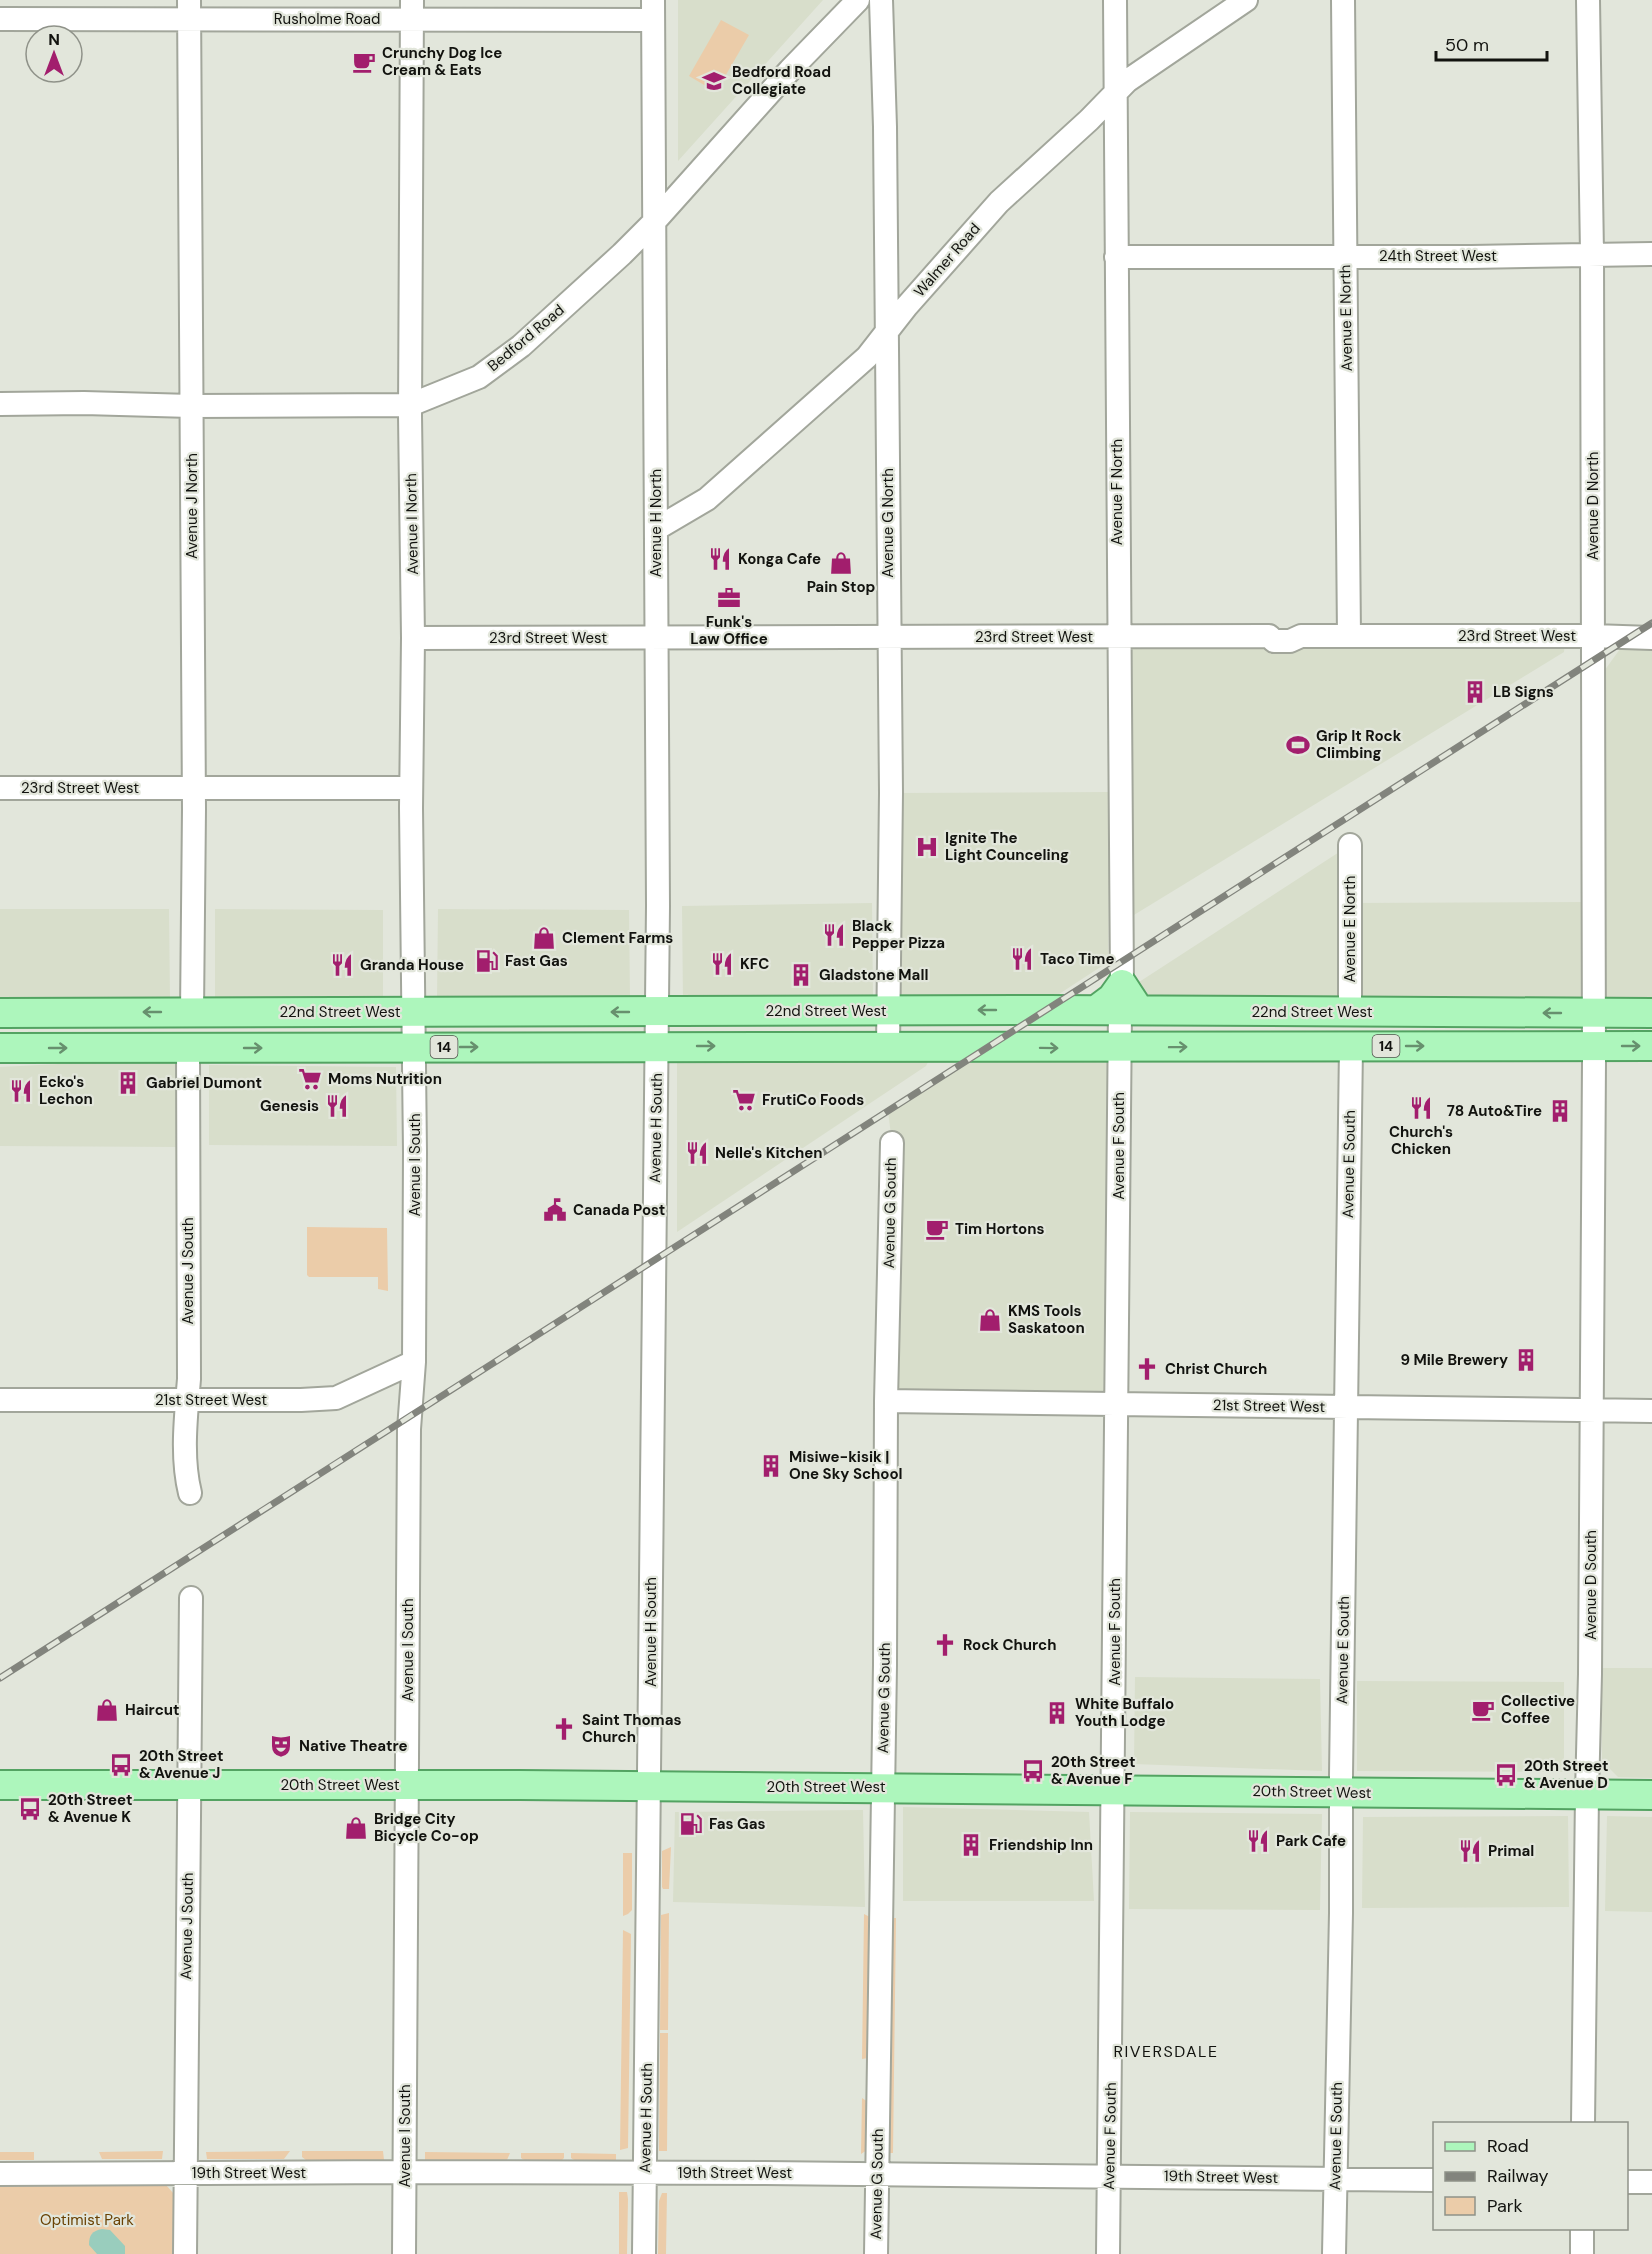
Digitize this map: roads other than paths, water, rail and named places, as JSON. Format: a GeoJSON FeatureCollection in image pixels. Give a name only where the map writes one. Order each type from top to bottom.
{"type":"FeatureCollection","features":[{"type":"Feature","properties":{"kind":"main road","name":"22nd Street West"},"geometry":{"type":"LineString","coordinates":[[0,1013],[888,1011],[1119,1004],[1350,1012],[1652,1012]]}},
{"type":"Feature","properties":{"kind":"main road","name":"14"},"geometry":{"type":"LineString","coordinates":[[0,1048],[1652,1046]]}},
{"type":"Feature","properties":{"kind":"main road","name":"20th Street West"},"geometry":{"type":"LineString","coordinates":[[0,1785],[649,1786],[1652,1795]]}},
{"type":"Feature","properties":{"kind":"street","name":"Bedford Road"},"geometry":{"type":"LineString","coordinates":[[0,404],[410,405],[479,377],[521,346],[622,254],[654,222],[790,70],[858,0]]}},
{"type":"Feature","properties":{"kind":"street","name":"Avenue G North"},"geometry":{"type":"LineString","coordinates":[[881,0],[891,793],[888,1047]]}},
{"type":"Feature","properties":{"kind":"street","name":"Avenue F North"},"geometry":{"type":"LineString","coordinates":[[1114,0],[1119,1004]]}},
{"type":"Feature","properties":{"kind":"street","name":"Walmer Road"},"geometry":{"type":"LineString","coordinates":[[656,529],[707,499],[867,357],[886,336],[906,307],[999,202],[1089,120],[1133,76],[1246,0]]}},
{"type":"Feature","properties":{"kind":"street","name":"Avenue E North"},"geometry":{"type":"LineString","coordinates":[[1344,0],[1348,636]]}},
{"type":"Feature","properties":{"kind":"street","name":"Avenue D North"},"geometry":{"type":"LineString","coordinates":[[1588,0],[1592,254],[1594,1046]]}},
{"type":"Feature","properties":{"kind":"street","name":"Rusholme Road"},"geometry":{"type":"LineString","coordinates":[[0,19],[189,9],[653,10]]}},
{"type":"Feature","properties":{"kind":"street","name":"Avenue J North"},"geometry":{"type":"LineString","coordinates":[[189,9],[192,1012]]}},
{"type":"Feature","properties":{"kind":"street","name":"Avenue I North"},"geometry":{"type":"LineString","coordinates":[[412,9],[410,405],[413,638],[411,788],[413,1047]]}},
{"type":"Feature","properties":{"kind":"street","name":"Avenue H North"},"geometry":{"type":"LineString","coordinates":[[653,10],[657,1046]]}},
{"type":"Feature","properties":{"kind":"street","name":"24th Street West"},"geometry":{"type":"LineString","coordinates":[[1116,257],[1471,257],[1652,254]]}},
{"type":"Feature","properties":{"kind":"street","name":"23rd Street West"},"geometry":{"type":"LineString","coordinates":[[413,638],[1269,636],[1274,641],[1290,641],[1301,636],[1593,636],[1652,639]]}},
{"type":"Feature","properties":{"kind":"street","name":"23rd Street West"},"geometry":{"type":"LineString","coordinates":[[0,788],[411,788]]}},
{"type":"Feature","properties":{"kind":"street","name":"Avenue E North"},"geometry":{"type":"LineString","coordinates":[[1350,845],[1350,1012]]}},
{"type":"Feature","properties":{"kind":"street","name":"Avenue F South"},"geometry":{"type":"LineString","coordinates":[[1108,2254],[1119,1004]]}},
{"type":"Feature","properties":{"kind":"street","name":"Avenue H South"},"geometry":{"type":"LineString","coordinates":[[644,2254],[657,1046]]}},
{"type":"Feature","properties":{"kind":"street","name":"Avenue D South"},"geometry":{"type":"LineString","coordinates":[[1584,2122],[1590,1674],[1594,1046]]}},
{"type":"Feature","properties":{"kind":"street","name":"Avenue I South"},"geometry":{"type":"LineString","coordinates":[[404,2254],[409,1418],[414,1362],[413,1047]]}},
{"type":"Feature","properties":{"kind":"street","name":"Avenue E South"},"geometry":{"type":"LineString","coordinates":[[1334,2254],[1341,1913],[1351,1047]]}},
{"type":"Feature","properties":{"kind":"street","name":"Avenue J South"},"geometry":{"type":"LineString","coordinates":[[188,1048],[186,1479],[190,1493]]}},
{"type":"Feature","properties":{"kind":"street","name":"Avenue G South"},"geometry":{"type":"LineString","coordinates":[[876,2254],[886,1401],[892,1143]]}},
{"type":"Feature","properties":{"kind":"street","name":"21st Street West"},"geometry":{"type":"LineString","coordinates":[[0,1400],[336,1398],[414,1362]]}},
{"type":"Feature","properties":{"kind":"street","name":"21st Street West"},"geometry":{"type":"LineString","coordinates":[[886,1401],[1652,1411]]}},
{"type":"Feature","properties":{"kind":"street","name":"Avenue J South"},"geometry":{"type":"LineString","coordinates":[[185,2254],[191,1598]]}},
{"type":"Feature","properties":{"kind":"street","name":"19th Street West"},"geometry":{"type":"LineString","coordinates":[[0,2174],[645,2172],[1433,2180]]}},
{"type":"Feature","properties":{"kind":"street"},"geometry":{"type":"LineString","coordinates":[[1628,2182],[1652,2182]]}},
{"type":"Feature","properties":{"kind":"street"},"geometry":{"type":"LineString","coordinates":[[1582,2230],[1582,2254]]}},
{"type":"Feature","properties":{"kind":"water"},"geometry":{"type":"Polygon","coordinates":[[[102,2229],[110,2230],[125,2246],[125,2254],[97,2254],[89,2245],[90,2239],[93,2232],[102,2229]]]}},
{"type":"Feature","properties":{"kind":"railway"},"geometry":{"type":"LineString","coordinates":[[0,1678],[1652,623]]}},
{"type":"Feature","properties":{"kind":"place","name":"Crunchy Dog Ice Cream & Eats"},"geometry":{"type":"Point","coordinates":[364,62]}},
{"type":"Feature","properties":{"kind":"place","name":"Bedford Road Collegiate"},"geometry":{"type":"Point","coordinates":[714,81]}},
{"type":"Feature","properties":{"kind":"place","name":"Konga Cafe"},"geometry":{"type":"Point","coordinates":[720,559]}},
{"type":"Feature","properties":{"kind":"place","name":"Pain Stop"},"geometry":{"type":"Point","coordinates":[841,563]}},
{"type":"Feature","properties":{"kind":"place","name":"Funk's Law Office"},"geometry":{"type":"Point","coordinates":[729,598]}},
{"type":"Feature","properties":{"kind":"place","name":"LB Signs"},"geometry":{"type":"Point","coordinates":[1475,692]}},
{"type":"Feature","properties":{"kind":"place","name":"Grip It Rock Climbing"},"geometry":{"type":"Point","coordinates":[1298,745]}},
{"type":"Feature","properties":{"kind":"place","name":"Ignite The Light Counceling"},"geometry":{"type":"Point","coordinates":[927,847]}},
{"type":"Feature","properties":{"kind":"place","name":"Black Pepper Pizza"},"geometry":{"type":"Point","coordinates":[834,935]}},
{"type":"Feature","properties":{"kind":"place","name":"Clement Farms"},"geometry":{"type":"Point","coordinates":[544,938]}},
{"type":"Feature","properties":{"kind":"place","name":"Taco Time"},"geometry":{"type":"Point","coordinates":[1022,959]}},
{"type":"Feature","properties":{"kind":"place","name":"Fast Gas"},"geometry":{"type":"Point","coordinates":[487,961]}},
{"type":"Feature","properties":{"kind":"place","name":"KFC"},"geometry":{"type":"Point","coordinates":[722,964]}},
{"type":"Feature","properties":{"kind":"place","name":"Granda House"},"geometry":{"type":"Point","coordinates":[342,965]}},
{"type":"Feature","properties":{"kind":"place","name":"Gladstone Mall"},"geometry":{"type":"Point","coordinates":[801,975]}},
{"type":"Feature","properties":{"kind":"place","name":"Moms Nutrition"},"geometry":{"type":"Point","coordinates":[310,1079]}},
{"type":"Feature","properties":{"kind":"place","name":"Gabriel Dumont"},"geometry":{"type":"Point","coordinates":[128,1083]}},
{"type":"Feature","properties":{"kind":"place","name":"Ecko's Lechon"},"geometry":{"type":"Point","coordinates":[21,1091]}},
{"type":"Feature","properties":{"kind":"place","name":"FrutiCo Foods"},"geometry":{"type":"Point","coordinates":[744,1100]}},
{"type":"Feature","properties":{"kind":"place","name":"Genesis"},"geometry":{"type":"Point","coordinates":[337,1106]}},
{"type":"Feature","properties":{"kind":"place","name":"Church's Chicken"},"geometry":{"type":"Point","coordinates":[1421,1108]}},
{"type":"Feature","properties":{"kind":"place","name":"78 Auto&Tire"},"geometry":{"type":"Point","coordinates":[1560,1111]}},
{"type":"Feature","properties":{"kind":"place","name":"Nelle's Kitchen"},"geometry":{"type":"Point","coordinates":[697,1153]}},
{"type":"Feature","properties":{"kind":"place","name":"Canada Post"},"geometry":{"type":"Point","coordinates":[555,1210]}},
{"type":"Feature","properties":{"kind":"place","name":"Tim Hortons"},"geometry":{"type":"Point","coordinates":[937,1229]}},
{"type":"Feature","properties":{"kind":"place","name":"KMS Tools Saskatoon"},"geometry":{"type":"Point","coordinates":[990,1320]}},
{"type":"Feature","properties":{"kind":"place","name":"9 Mile Brewery"},"geometry":{"type":"Point","coordinates":[1526,1360]}},
{"type":"Feature","properties":{"kind":"place","name":"Christ Church"},"geometry":{"type":"Point","coordinates":[1147,1369]}},
{"type":"Feature","properties":{"kind":"place","name":"Misiwe-kisik | One Sky School"},"geometry":{"type":"Point","coordinates":[771,1466]}},
{"type":"Feature","properties":{"kind":"place","name":"Rock Church"},"geometry":{"type":"Point","coordinates":[945,1645]}},
{"type":"Feature","properties":{"kind":"place","name":"Haircut"},"geometry":{"type":"Point","coordinates":[107,1710]}},
{"type":"Feature","properties":{"kind":"place","name":"Collective Coffee"},"geometry":{"type":"Point","coordinates":[1483,1710]}},
{"type":"Feature","properties":{"kind":"place","name":"White Buffalo Youth Lodge"},"geometry":{"type":"Point","coordinates":[1057,1713]}},
{"type":"Feature","properties":{"kind":"place","name":"Saint Thomas Church"},"geometry":{"type":"Point","coordinates":[564,1729]}},
{"type":"Feature","properties":{"kind":"place","name":"Native Theatre"},"geometry":{"type":"Point","coordinates":[281,1746]}},
{"type":"Feature","properties":{"kind":"place","name":"20th Street & Avenue J"},"geometry":{"type":"Point","coordinates":[121,1765]}},
{"type":"Feature","properties":{"kind":"place","name":"20th Street & Avenue F"},"geometry":{"type":"Point","coordinates":[1033,1771]}},
{"type":"Feature","properties":{"kind":"place","name":"20th Street & Avenue D"},"geometry":{"type":"Point","coordinates":[1506,1775]}},
{"type":"Feature","properties":{"kind":"place","name":"20th Street & Avenue K"},"geometry":{"type":"Point","coordinates":[30,1809]}},
{"type":"Feature","properties":{"kind":"place","name":"Fas Gas"},"geometry":{"type":"Point","coordinates":[691,1824]}},
{"type":"Feature","properties":{"kind":"place","name":"Bridge City Bicycle Co-op"},"geometry":{"type":"Point","coordinates":[356,1828]}},
{"type":"Feature","properties":{"kind":"place","name":"Park Cafe"},"geometry":{"type":"Point","coordinates":[1258,1841]}},
{"type":"Feature","properties":{"kind":"place","name":"Friendship Inn"},"geometry":{"type":"Point","coordinates":[971,1845]}},
{"type":"Feature","properties":{"kind":"place","name":"Primal"},"geometry":{"type":"Point","coordinates":[1470,1851]}},
{"type":"Feature","properties":{"kind":"district","name":"RIVERSDALE"},"geometry":{"type":"Point","coordinates":[1166,2051]}},
{"type":"Feature","properties":{"kind":"park label","name":"Optimist Park"},"geometry":{"type":"Point","coordinates":[87,2220]}}]}
